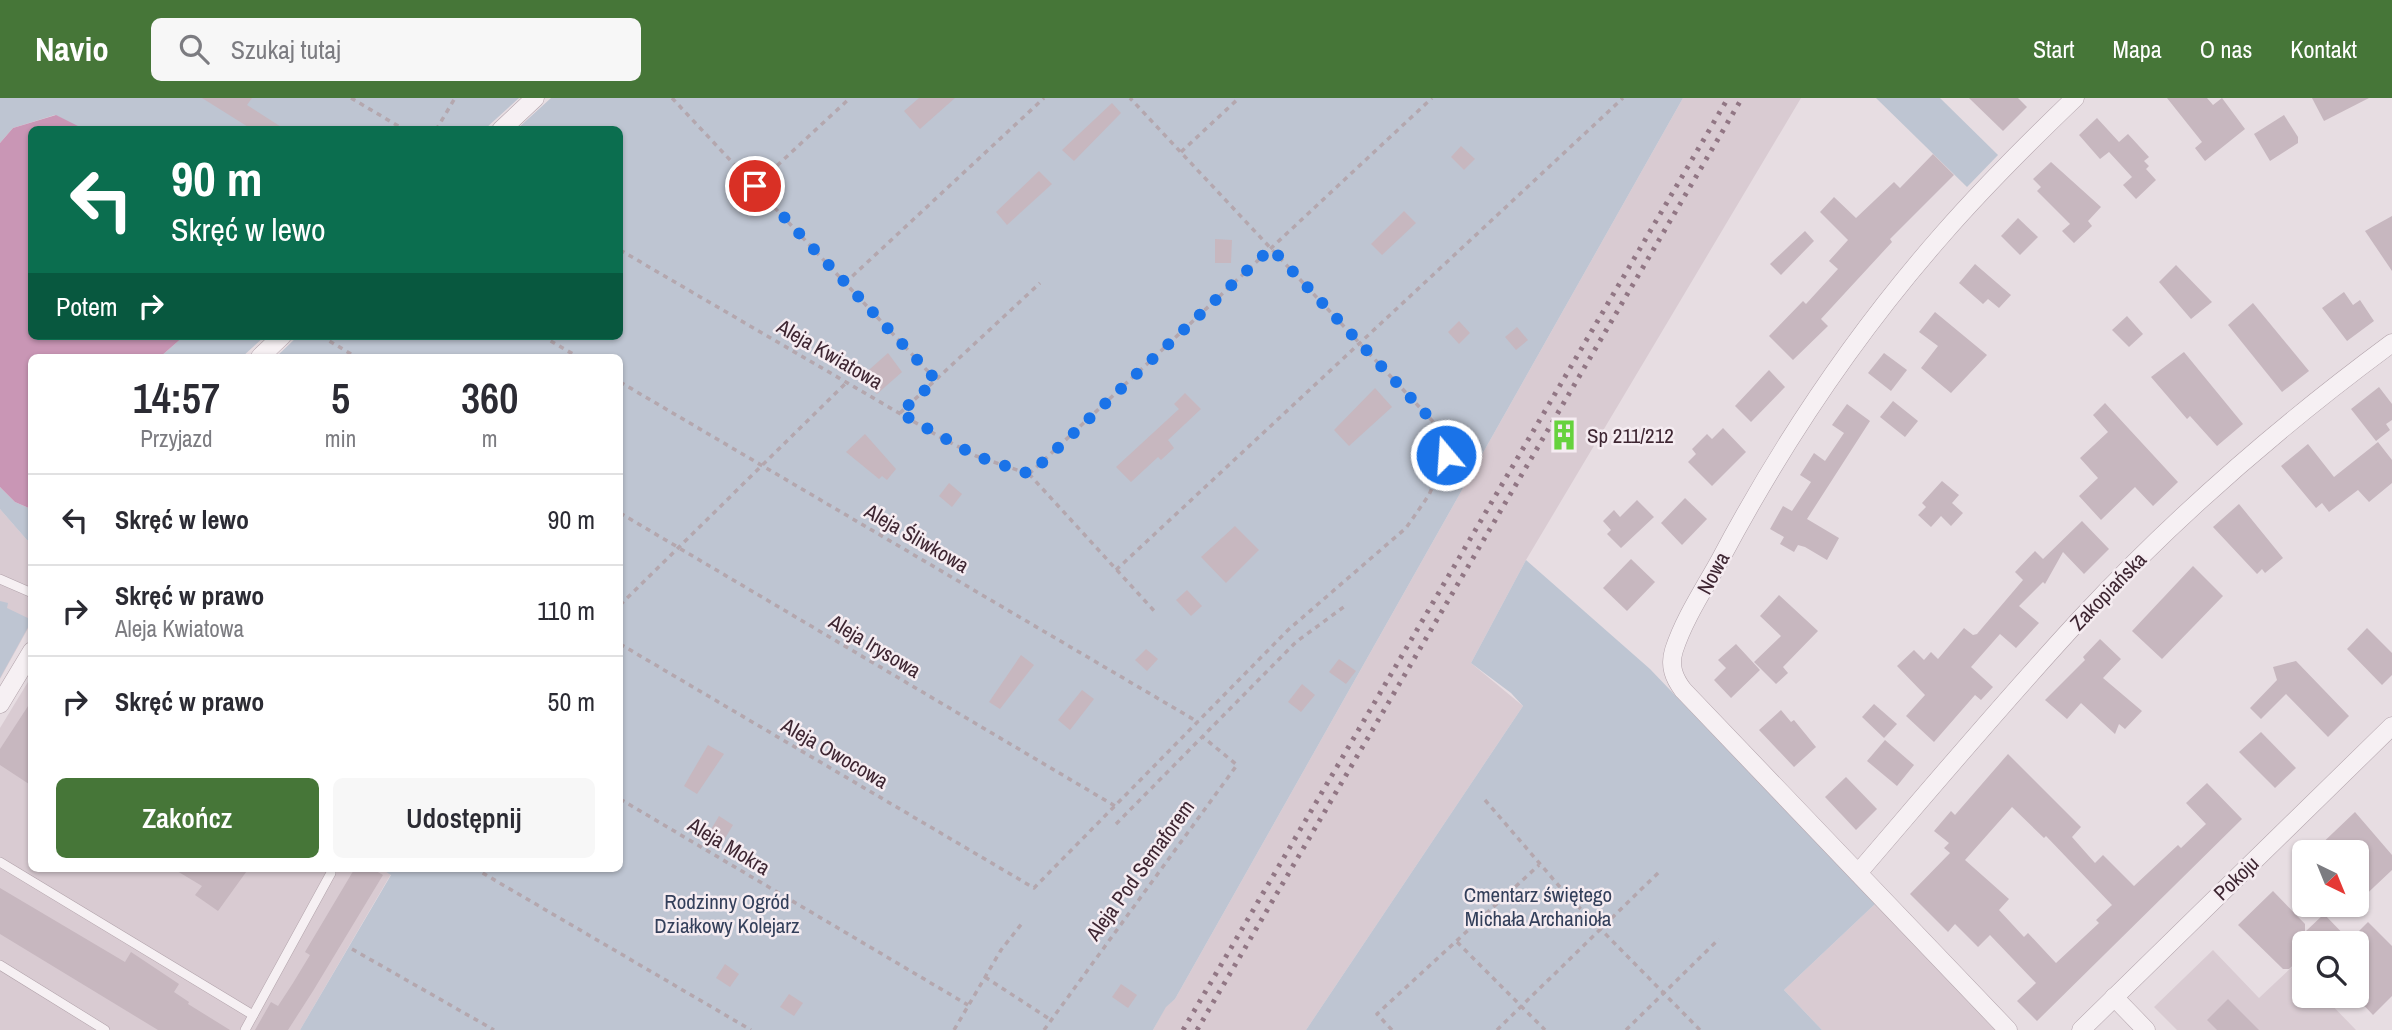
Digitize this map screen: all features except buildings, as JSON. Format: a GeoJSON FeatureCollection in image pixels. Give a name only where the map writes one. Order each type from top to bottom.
{"type":"FeatureCollection","features":[{"type":"Feature","properties":{"kind":"street"},"geometry":{"type":"LineString","coordinates":[[506,126],[535,98]]}},
{"type":"Feature","properties":{"kind":"street","name":"Nowa"},"geometry":{"type":"LineString","coordinates":[[2008,1030],[1683,690],[1672,666],[1674,651],[1746,511],[1779,456],[1858,342],[1940,237],[1991,181],[2076,98]]}},
{"type":"Feature","properties":{"kind":"street"},"geometry":{"type":"LineString","coordinates":[[263,354],[278,340]]}},
{"type":"Feature","properties":{"kind":"street","name":"Zakopiańska"},"geometry":{"type":"LineString","coordinates":[[1858,873],[2034,670],[2142,556],[2250,456],[2392,343]]}},
{"type":"Feature","properties":{"kind":"street"},"geometry":{"type":"LineString","coordinates":[[0,704],[28,658]]}},
{"type":"Feature","properties":{"kind":"street","name":"Pokoju"},"geometry":{"type":"LineString","coordinates":[[2081,1030],[2392,726]]}},
{"type":"Feature","properties":{"kind":"street"},"geometry":{"type":"LineString","coordinates":[[2114,997],[2146,1030]]}},
{"type":"Feature","properties":{"kind":"lane"},"geometry":{"type":"LineString","coordinates":[[0,579],[28,591]]}},
{"type":"Feature","properties":{"kind":"lane"},"geometry":{"type":"LineString","coordinates":[[0,862],[253,1015]]}},
{"type":"Feature","properties":{"kind":"lane"},"geometry":{"type":"LineString","coordinates":[[245,1030],[331,873]]}},
{"type":"Feature","properties":{"kind":"lane"},"geometry":{"type":"LineString","coordinates":[[0,965],[106,1030]]}},
{"type":"Feature","properties":{"kind":"path"},"geometry":{"type":"LineString","coordinates":[[351,98],[398,126]]}},
{"type":"Feature","properties":{"kind":"path"},"geometry":{"type":"LineString","coordinates":[[438,126],[455,98]]}},
{"type":"Feature","properties":{"kind":"path"},"geometry":{"type":"LineString","coordinates":[[672,98],[936,380]]}},
{"type":"Feature","properties":{"kind":"path"},"geometry":{"type":"LineString","coordinates":[[755,186],[850,98]]}},
{"type":"Feature","properties":{"kind":"path"},"geometry":{"type":"LineString","coordinates":[[845,283],[1044,98]]}},
{"type":"Feature","properties":{"kind":"path"},"geometry":{"type":"LineString","coordinates":[[1115,806],[1288,630],[1406,528],[1429,495],[1446,455],[1447,443],[1439,428],[1130,98]]}},
{"type":"Feature","properties":{"kind":"path"},"geometry":{"type":"LineString","coordinates":[[1181,152],[1240,98]]}},
{"type":"Feature","properties":{"kind":"path"},"geometry":{"type":"LineString","coordinates":[[1157,614],[1030,474],[1432,98]]}},
{"type":"Feature","properties":{"kind":"path"},"geometry":{"type":"LineString","coordinates":[[1116,570],[1623,98]]}},
{"type":"Feature","properties":{"kind":"path","name":"Aleja Kwiatowa"},"geometry":{"type":"LineString","coordinates":[[623,252],[976,456],[1030,474]]}},
{"type":"Feature","properties":{"kind":"path"},"geometry":{"type":"LineString","coordinates":[[900,413],[1041,283]]}},
{"type":"Feature","properties":{"kind":"path"},"geometry":{"type":"LineString","coordinates":[[328,340],[351,354]]}},
{"type":"Feature","properties":{"kind":"path"},"geometry":{"type":"LineString","coordinates":[[549,340],[573,354]]}},
{"type":"Feature","properties":{"kind":"path"},"geometry":{"type":"LineString","coordinates":[[623,602],[847,382]]}},
{"type":"Feature","properties":{"kind":"path","name":"Aleja Śliwkowa"},"geometry":{"type":"LineString","coordinates":[[623,384],[1198,722]]}},
{"type":"Feature","properties":{"kind":"path","name":"Aleja Irysowa"},"geometry":{"type":"LineString","coordinates":[[623,515],[1115,806]]}},
{"type":"Feature","properties":{"kind":"path"},"geometry":{"type":"LineString","coordinates":[[1116,824],[1296,642],[1345,606]]}},
{"type":"Feature","properties":{"kind":"path","name":"Aleja Owocowa"},"geometry":{"type":"LineString","coordinates":[[623,646],[1034,888],[1115,806]]}},
{"type":"Feature","properties":{"kind":"path","name":"Aleja Pod Semaforem"},"geometry":{"type":"LineString","coordinates":[[1044,1030],[1237,765],[1203,737]]}},
{"type":"Feature","properties":{"kind":"path"},"geometry":{"type":"LineString","coordinates":[[1485,800],[1540,864],[1700,1030]]}},
{"type":"Feature","properties":{"kind":"path","name":"Aleja Mokra"},"geometry":{"type":"LineString","coordinates":[[623,801],[968,1005]]}},
{"type":"Feature","properties":{"kind":"path"},"geometry":{"type":"LineString","coordinates":[[1392,1030],[1377,1014],[1540,864]]}},
{"type":"Feature","properties":{"kind":"path"},"geometry":{"type":"LineString","coordinates":[[481,872],[751,1030]]}},
{"type":"Feature","properties":{"kind":"path"},"geometry":{"type":"LineString","coordinates":[[1497,1030],[1659,872]]}},
{"type":"Feature","properties":{"kind":"path"},"geometry":{"type":"LineString","coordinates":[[954,1030],[985,977],[1023,922]]}},
{"type":"Feature","properties":{"kind":"path"},"geometry":{"type":"LineString","coordinates":[[1626,1030],[1719,939]]}},
{"type":"Feature","properties":{"kind":"path"},"geometry":{"type":"LineString","coordinates":[[1457,942],[1545,1030]]}},
{"type":"Feature","properties":{"kind":"path"},"geometry":{"type":"LineString","coordinates":[[352,949],[494,1030]]}},
{"type":"Feature","properties":{"kind":"path"},"geometry":{"type":"LineString","coordinates":[[985,977],[1051,1020]]}},
{"type":"Feature","properties":{"kind":"shaded area"},"geometry":{"type":"Polygon","coordinates":[[[1683,98],[1801,98],[1526,560],[1471,663],[1523,706],[1306,1030],[1153,1030],[1166,1006],[1175,999],[1683,98]]]}},
{"type":"Feature","properties":{"kind":"shaded area"},"geometry":{"type":"Polygon","coordinates":[[[56,115],[78,126],[28,126],[28,340],[179,340],[163,354],[28,354],[28,508],[15,502],[0,487],[0,143],[13,128],[56,115]]]}},
{"type":"Feature","properties":{"kind":"shaded area"},"geometry":{"type":"Polygon","coordinates":[[[0,509],[28,540],[28,628],[0,679],[0,509]]]}},
{"type":"Feature","properties":{"kind":"shaded area"},"geometry":{"type":"Polygon","coordinates":[[[28,682],[28,872],[391,874],[300,1030],[0,1030],[0,728],[28,682]]]}},
{"type":"Feature","properties":{"kind":"shaded area"},"geometry":{"type":"Polygon","coordinates":[[[1875,904],[1995,1030],[1822,1030],[1784,990],[1875,904]]]}},
{"type":"Feature","properties":{"kind":"shaded area"},"geometry":{"type":"Polygon","coordinates":[[[2213,950],[2259,998],[2292,967],[2292,1008],[2335,1008],[2356,1030],[2177,1030],[2154,1007],[2213,950]]]}},
{"type":"Feature","properties":{"kind":"green space"},"geometry":{"type":"Polygon","coordinates":[[[0,98],[519,98],[488,126],[76,126],[55,115],[13,128],[0,143],[0,98]]]}},
{"type":"Feature","properties":{"kind":"green space","name":"Rodzinny Ogród Działkowy Kolejarz"},"geometry":{"type":"Polygon","coordinates":[[[551,98],[1683,98],[1175,999],[1166,1007],[1153,1030],[300,1030],[391,875],[386,872],[623,872],[623,354],[279,354],[294,340],[623,340],[623,126],[520,126],[551,98]]]}},
{"type":"Feature","properties":{"kind":"green space"},"geometry":{"type":"Polygon","coordinates":[[[1876,98],[1940,98],[1998,155],[1967,187],[1876,98]]]}},
{"type":"Feature","properties":{"kind":"green space"},"geometry":{"type":"Polygon","coordinates":[[[179,340],[261,340],[245,354],[163,354],[179,340]]]}},
{"type":"Feature","properties":{"kind":"green space"},"geometry":{"type":"Polygon","coordinates":[[[0,487],[15,502],[28,508],[28,540],[27,540],[0,509],[0,487]]]}},
{"type":"Feature","properties":{"kind":"green space","name":"Cmentarz świętego Michała Archanioła"},"geometry":{"type":"Polygon","coordinates":[[[1526,560],[1650,669],[1875,904],[1784,990],[1822,1030],[1306,1030],[1523,706],[1511,693],[1471,663],[1526,560]]]}},
{"type":"Feature","properties":{"kind":"green space"},"geometry":{"type":"Polygon","coordinates":[[[0,601],[8,603],[7,608],[28,618],[28,627],[0,678],[0,601]]]}},
{"type":"Feature","properties":{"kind":"railway"},"geometry":{"type":"LineString","coordinates":[[1183,1030],[1728,98]]}},
{"type":"Feature","properties":{"kind":"railway"},"geometry":{"type":"LineString","coordinates":[[1197,1030],[1742,98]]}},
{"type":"Feature","properties":{"kind":"place","name":"Sp 211/212"},"geometry":{"type":"Point","coordinates":[1564,435]}},
{"type":"Feature","properties":{"kind":"route"},"geometry":{"type":"LineString","coordinates":[[755,186],[936,380],[900,413],[976,456],[1030,474],[1271,248],[1439,428],[1447,443],[1446,455]]}}]}
